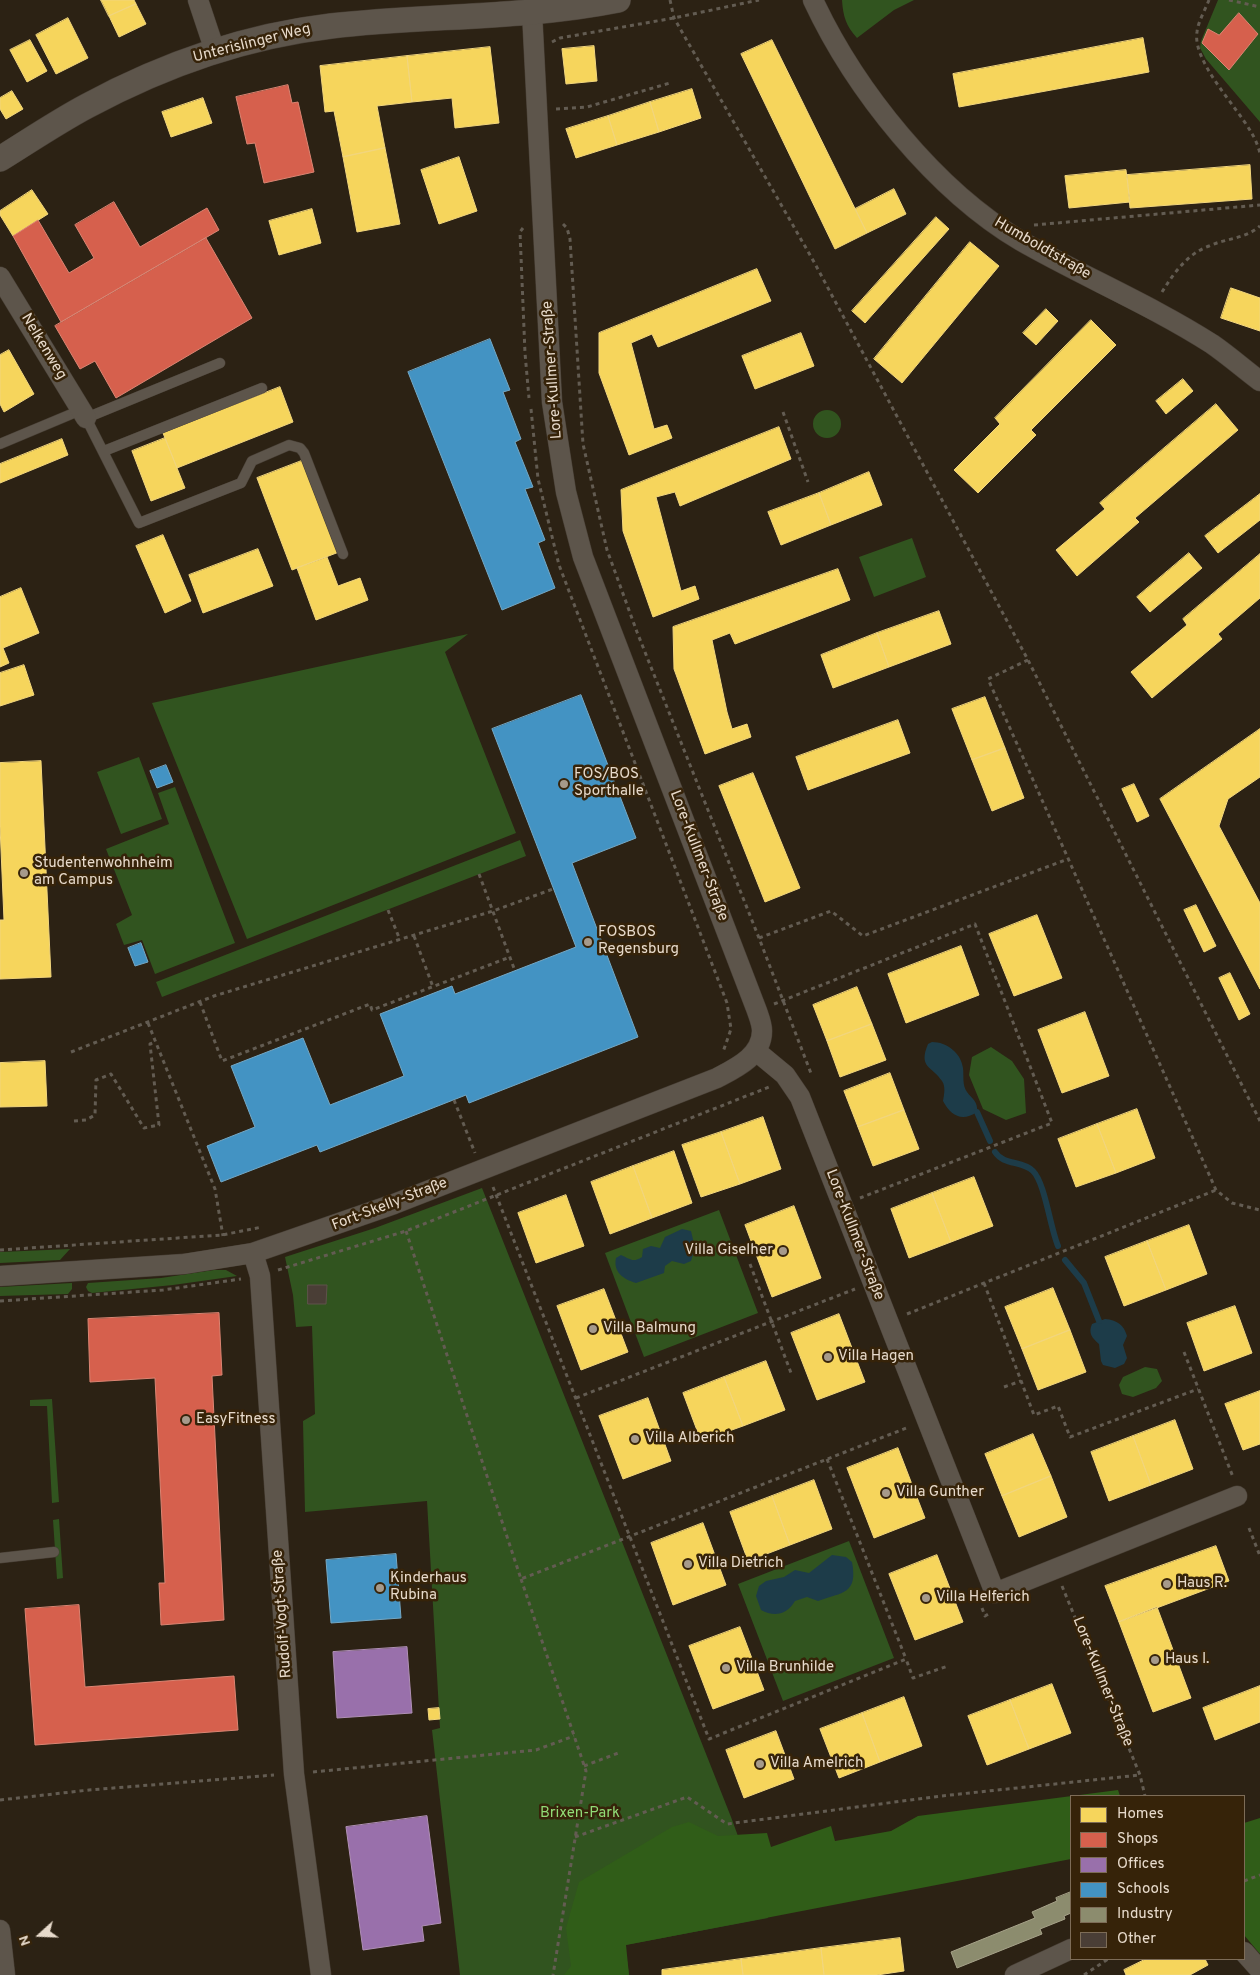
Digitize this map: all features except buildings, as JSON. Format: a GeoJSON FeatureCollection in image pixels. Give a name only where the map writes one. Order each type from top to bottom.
{"type":"FeatureCollection","features":[{"type":"Feature","properties":{"kind":"street"},"geometry":{"type":"LineString","coordinates":[[198,0],[215,51]]}},
{"type":"Feature","properties":{"kind":"street","name":"Unterislinger Weg"},"geometry":{"type":"LineString","coordinates":[[0,159],[64,118],[120,88],[215,51],[286,33],[331,26],[532,12],[618,0]]}},
{"type":"Feature","properties":{"kind":"street","name":"Humboldtstraße"},"geometry":{"type":"LineString","coordinates":[[813,0],[846,60],[867,92],[904,139],[975,208],[1020,240],[1212,344],[1260,381]]}},
{"type":"Feature","properties":{"kind":"street","name":"Lore-Kullmer-Straße"},"geometry":{"type":"LineString","coordinates":[[532,12],[552,402],[566,492],[583,557],[757,1011],[762,1032],[756,1051],[784,1075],[800,1097],[851,1201],[995,1593],[1055,1569],[1235,1487]]}},
{"type":"Feature","properties":{"kind":"street","name":"Nelkenweg"},"geometry":{"type":"LineString","coordinates":[[3,288],[84,414]]}},
{"type":"Feature","properties":{"kind":"street","name":"Fort-Skelly-Straße"},"geometry":{"type":"LineString","coordinates":[[0,1276],[184,1264],[254,1253],[310,1235],[479,1161],[717,1078],[741,1066],[756,1051]]}},
{"type":"Feature","properties":{"kind":"street","name":"Rudolf-Vogt-Straße"},"geometry":{"type":"LineString","coordinates":[[254,1253],[260,1276],[294,1774],[321,1975]]}},
{"type":"Feature","properties":{"kind":"street"},"geometry":{"type":"LineString","coordinates":[[0,1930],[6,1975]]}},
{"type":"Feature","properties":{"kind":"street"},"geometry":{"type":"LineString","coordinates":[[1015,1975],[1070,1949]]}},
{"type":"Feature","properties":{"kind":"street"},"geometry":{"type":"LineString","coordinates":[[1245,1953],[1260,1970]]}},
{"type":"Feature","properties":{"kind":"lane"},"geometry":{"type":"LineString","coordinates":[[0,444],[220,363]]}},
{"type":"Feature","properties":{"kind":"lane"},"geometry":{"type":"LineString","coordinates":[[104,451],[262,388]]}},
{"type":"Feature","properties":{"kind":"lane"},"geometry":{"type":"LineString","coordinates":[[84,414],[139,523],[241,483],[252,461],[289,445],[294,445],[304,453],[343,554]]}},
{"type":"Feature","properties":{"kind":"lane"},"geometry":{"type":"LineString","coordinates":[[0,1558],[54,1552]]}},
{"type":"Feature","properties":{"kind":"path"},"geometry":{"type":"LineString","coordinates":[[670,0],[674,18],[819,271],[1028,660],[1260,1121]]}},
{"type":"Feature","properties":{"kind":"path"},"geometry":{"type":"LineString","coordinates":[[548,48],[553,41],[560,38],[674,18],[760,0]]}},
{"type":"Feature","properties":{"kind":"path"},"geometry":{"type":"LineString","coordinates":[[1209,0],[1197,32],[1197,46],[1226,96],[1251,131],[1260,153]]}},
{"type":"Feature","properties":{"kind":"path"},"geometry":{"type":"LineString","coordinates":[[1229,0],[1260,7]]}},
{"type":"Feature","properties":{"kind":"path"},"geometry":{"type":"LineString","coordinates":[[536,110],[587,107],[670,83]]}},
{"type":"Feature","properties":{"kind":"path"},"geometry":{"type":"LineString","coordinates":[[1020,240],[1031,225],[1260,205]]}},
{"type":"Feature","properties":{"kind":"path"},"geometry":{"type":"LineString","coordinates":[[562,222],[567,228],[570,239],[584,444],[607,550],[637,632],[759,938],[814,1082]]}},
{"type":"Feature","properties":{"kind":"path"},"geometry":{"type":"LineString","coordinates":[[528,224],[520,232],[525,352],[530,399]]}},
{"type":"Feature","properties":{"kind":"path"},"geometry":{"type":"LineString","coordinates":[[1150,309],[1174,272],[1187,259],[1210,245],[1252,233],[1260,226]]}},
{"type":"Feature","properties":{"kind":"path"},"geometry":{"type":"LineString","coordinates":[[530,408],[538,479],[559,565],[727,1003],[731,1029],[723,1053],[716,1056]]}},
{"type":"Feature","properties":{"kind":"path"},"geometry":{"type":"LineString","coordinates":[[783,412],[808,482]]}},
{"type":"Feature","properties":{"kind":"path"},"geometry":{"type":"LineString","coordinates":[[1028,660],[988,679],[1216,1190],[1232,1203],[1260,1210]]}},
{"type":"Feature","properties":{"kind":"path"},"geometry":{"type":"LineString","coordinates":[[759,938],[831,911],[863,936],[1068,859]]}},
{"type":"Feature","properties":{"kind":"path"},"geometry":{"type":"LineString","coordinates":[[479,874],[515,971]]}},
{"type":"Feature","properties":{"kind":"path"},"geometry":{"type":"LineString","coordinates":[[70,1052],[200,1002],[493,912],[553,889]]}},
{"type":"Feature","properties":{"kind":"path"},"geometry":{"type":"LineString","coordinates":[[388,910],[400,940]]}},
{"type":"Feature","properties":{"kind":"path"},"geometry":{"type":"LineString","coordinates":[[757,1011],[975,924],[1052,1123],[851,1201]]}},
{"type":"Feature","properties":{"kind":"path"},"geometry":{"type":"LineString","coordinates":[[414,936],[433,986]]}},
{"type":"Feature","properties":{"kind":"path"},"geometry":{"type":"LineString","coordinates":[[200,1002],[222,1061],[370,1004],[372,1010],[510,958]]}},
{"type":"Feature","properties":{"kind":"path"},"geometry":{"type":"LineString","coordinates":[[148,1023],[215,1189],[227,1258]]}},
{"type":"Feature","properties":{"kind":"path"},"geometry":{"type":"LineString","coordinates":[[74,1121],[86,1120],[95,1115],[96,1080],[111,1074],[144,1128],[158,1124],[150,1044],[155,1042]]}},
{"type":"Feature","properties":{"kind":"path"},"geometry":{"type":"LineString","coordinates":[[454,1100],[479,1161],[497,1194],[709,1739],[906,1659]]}},
{"type":"Feature","properties":{"kind":"path"},"geometry":{"type":"LineString","coordinates":[[479,1161],[484,1149]]}},
{"type":"Feature","properties":{"kind":"path"},"geometry":{"type":"LineString","coordinates":[[466,1156],[479,1161]]}},
{"type":"Feature","properties":{"kind":"path"},"geometry":{"type":"LineString","coordinates":[[851,1201],[857,1189]]}},
{"type":"Feature","properties":{"kind":"path"},"geometry":{"type":"LineString","coordinates":[[909,1323],[905,1314],[1216,1190]]}},
{"type":"Feature","properties":{"kind":"path"},"geometry":{"type":"LineString","coordinates":[[851,1201],[864,1207]]}},
{"type":"Feature","properties":{"kind":"path"},"geometry":{"type":"LineString","coordinates":[[0,1250],[222,1235],[270,1225]]}},
{"type":"Feature","properties":{"kind":"path"},"geometry":{"type":"LineString","coordinates":[[406,1231],[586,1771],[553,1975]]}},
{"type":"Feature","properties":{"kind":"path"},"geometry":{"type":"LineString","coordinates":[[750,1264],[791,1373]]}},
{"type":"Feature","properties":{"kind":"path"},"geometry":{"type":"LineString","coordinates":[[984,1282],[1034,1415],[1058,1406],[1070,1437],[1198,1389]]}},
{"type":"Feature","properties":{"kind":"path"},"geometry":{"type":"LineString","coordinates":[[576,1398],[855,1289]]}},
{"type":"Feature","properties":{"kind":"path"},"geometry":{"type":"LineString","coordinates":[[1184,1352],[1235,1487]]}},
{"type":"Feature","properties":{"kind":"path"},"geometry":{"type":"LineString","coordinates":[[1004,1387],[1021,1381]]}},
{"type":"Feature","properties":{"kind":"path"},"geometry":{"type":"LineString","coordinates":[[521,1579],[910,1427]]}},
{"type":"Feature","properties":{"kind":"path"},"geometry":{"type":"LineString","coordinates":[[827,1459],[913,1678],[948,1666]]}},
{"type":"Feature","properties":{"kind":"path"},"geometry":{"type":"LineString","coordinates":[[1249,1528],[1260,1556]]}},
{"type":"Feature","properties":{"kind":"path","name":"Lore-Kullmer-Straße"},"geometry":{"type":"LineString","coordinates":[[1055,1569],[1140,1775],[1145,1795]]}},
{"type":"Feature","properties":{"kind":"path"},"geometry":{"type":"LineString","coordinates":[[0,1800],[89,1790],[294,1774],[536,1750],[574,1736]]}},
{"type":"Feature","properties":{"kind":"path"},"geometry":{"type":"LineString","coordinates":[[584,1766],[621,1752]]}},
{"type":"Feature","properties":{"kind":"path"},"geometry":{"type":"LineString","coordinates":[[575,1837],[687,1797],[727,1824],[941,1796],[1140,1775]]}},
{"type":"Feature","properties":{"kind":"path"},"geometry":{"type":"LineString","coordinates":[[1245,1881],[1260,1875]]}},
{"type":"Feature","properties":{"kind":"path"},"geometry":{"type":"LineString","coordinates":[[1084,1975],[1106,1960]]}},
{"type":"Feature","properties":{"kind":"green space"},"geometry":{"type":"Polygon","coordinates":[[[842,0],[914,0],[894,10],[857,38],[846,21],[842,0]]]}},
{"type":"Feature","properties":{"kind":"green space"},"geometry":{"type":"Polygon","coordinates":[[[1218,0],[1260,0],[1260,122],[1206,59],[1200,48],[1201,41],[1218,0]]]}},
{"type":"Feature","properties":{"kind":"green space"},"geometry":{"type":"Polygon","coordinates":[[[827,410],[837,414],[841,424],[837,434],[827,438],[817,434],[813,424],[817,414],[827,410]]]}},
{"type":"Feature","properties":{"kind":"green space"},"geometry":{"type":"Polygon","coordinates":[[[912,538],[926,577],[874,597],[859,557],[912,538]]]}},
{"type":"Feature","properties":{"kind":"green space"},"geometry":{"type":"Polygon","coordinates":[[[468,634],[445,652],[516,833],[247,939],[152,703],[468,634]]]}},
{"type":"Feature","properties":{"kind":"green space"},"geometry":{"type":"Polygon","coordinates":[[[139,757],[162,819],[121,834],[97,772],[139,757]]]}},
{"type":"Feature","properties":{"kind":"green space"},"geometry":{"type":"Polygon","coordinates":[[[175,787],[235,943],[155,974],[142,940],[124,945],[116,924],[132,915],[106,849],[169,824],[158,793],[175,787]]]}},
{"type":"Feature","properties":{"kind":"green space"},"geometry":{"type":"Polygon","coordinates":[[[520,840],[526,856],[162,997],[156,982],[520,840]]]}},
{"type":"Feature","properties":{"kind":"green space"},"geometry":{"type":"Polygon","coordinates":[[[991,1047],[1012,1061],[1024,1079],[1026,1113],[1006,1120],[983,1109],[969,1075],[972,1057],[991,1047]]]}},
{"type":"Feature","properties":{"kind":"green space","name":"Brixen-Park"},"geometry":{"type":"Polygon","coordinates":[[[482,1188],[731,1817],[768,1918],[625,1945],[629,1975],[460,1975],[432,1730],[440,1728],[427,1501],[305,1512],[303,1421],[315,1414],[312,1326],[296,1327],[293,1295],[285,1257],[375,1228],[482,1188]]]}},
{"type":"Feature","properties":{"kind":"green space"},"geometry":{"type":"Polygon","coordinates":[[[719,1210],[758,1313],[644,1357],[605,1253],[719,1210]]]}},
{"type":"Feature","properties":{"kind":"green space"},"geometry":{"type":"Polygon","coordinates":[[[70,1249],[60,1260],[0,1263],[0,1252],[70,1249]]]}},
{"type":"Feature","properties":{"kind":"green space"},"geometry":{"type":"Polygon","coordinates":[[[226,1270],[237,1276],[92,1293],[86,1287],[88,1283],[161,1278],[226,1270]]]}},
{"type":"Feature","properties":{"kind":"green space"},"geometry":{"type":"Polygon","coordinates":[[[72,1283],[72,1289],[68,1294],[0,1296],[0,1287],[72,1283]]]}},
{"type":"Feature","properties":{"kind":"green space"},"geometry":{"type":"Polygon","coordinates":[[[1145,1367],[1157,1369],[1162,1381],[1156,1388],[1133,1397],[1122,1394],[1119,1385],[1123,1377],[1145,1367]]]}},
{"type":"Feature","properties":{"kind":"green space"},"geometry":{"type":"Polygon","coordinates":[[[52,1399],[59,1502],[52,1503],[47,1406],[30,1406],[30,1400],[52,1399]]]}},
{"type":"Feature","properties":{"kind":"green space"},"geometry":{"type":"Polygon","coordinates":[[[59,1519],[63,1578],[57,1579],[53,1520],[59,1519]]]}},
{"type":"Feature","properties":{"kind":"green space"},"geometry":{"type":"Polygon","coordinates":[[[849,1541],[894,1658],[783,1701],[738,1584],[849,1541]]]}},
{"type":"Feature","properties":{"kind":"green space"},"geometry":{"type":"Polygon","coordinates":[[[1118,1790],[1120,1795],[1080,1795],[1118,1790]]]}},
{"type":"Feature","properties":{"kind":"green space"},"geometry":{"type":"Polygon","coordinates":[[[1070,1796],[1070,1859],[626,1945],[629,1975],[564,1975],[571,1966],[566,1928],[579,1882],[672,1827],[689,1822],[718,1836],[767,1833],[771,1847],[831,1826],[835,1841],[891,1831],[918,1816],[1070,1796]]]}},
{"type":"Feature","properties":{"kind":"green space"},"geometry":{"type":"Polygon","coordinates":[[[1260,1818],[1260,1954],[1245,1936],[1245,1823],[1260,1818]]]}},
{"type":"Feature","properties":{"kind":"water"},"geometry":{"type":"Polygon","coordinates":[[[932,1042],[948,1046],[956,1053],[962,1063],[964,1086],[976,1103],[977,1108],[977,1112],[972,1115],[966,1117],[957,1116],[953,1114],[943,1101],[943,1083],[925,1062],[925,1052],[928,1044],[932,1042]]]}},
{"type":"Feature","properties":{"kind":"water"},"geometry":{"type":"Polygon","coordinates":[[[682,1229],[691,1231],[695,1248],[691,1261],[684,1264],[672,1261],[665,1266],[664,1273],[636,1283],[620,1274],[615,1263],[616,1258],[621,1255],[632,1260],[639,1259],[642,1257],[643,1249],[651,1246],[660,1248],[665,1237],[682,1229]]]}},
{"type":"Feature","properties":{"kind":"water"},"geometry":{"type":"Polygon","coordinates":[[[1105,1319],[1119,1324],[1127,1336],[1123,1345],[1127,1358],[1124,1364],[1115,1368],[1103,1365],[1099,1344],[1091,1333],[1092,1324],[1105,1319]]]}},
{"type":"Feature","properties":{"kind":"water"},"geometry":{"type":"Polygon","coordinates":[[[832,1555],[846,1557],[852,1562],[853,1580],[847,1590],[818,1601],[807,1597],[795,1601],[792,1606],[780,1613],[771,1614],[761,1610],[756,1596],[759,1586],[766,1581],[784,1577],[795,1570],[809,1573],[832,1555]]]}},
{"type":"Feature","properties":{"kind":"waterway"},"geometry":{"type":"LineString","coordinates":[[977,1112],[990,1141]]}},
{"type":"Feature","properties":{"kind":"waterway"},"geometry":{"type":"LineString","coordinates":[[995,1152],[1003,1159],[1024,1165],[1033,1171],[1041,1185],[1058,1246]]}},
{"type":"Feature","properties":{"kind":"waterway"},"geometry":{"type":"LineString","coordinates":[[1065,1260],[1084,1283],[1099,1321]]}},
{"type":"Feature","properties":{"kind":"place","name":"FOS/BOS Sporthalle"},"geometry":{"type":"Point","coordinates":[564,784]}},
{"type":"Feature","properties":{"kind":"place","name":"Studentenwohnheim am Campus"},"geometry":{"type":"Point","coordinates":[24,873]}},
{"type":"Feature","properties":{"kind":"place","name":"FOSBOS Regensburg"},"geometry":{"type":"Point","coordinates":[588,942]}},
{"type":"Feature","properties":{"kind":"place","name":"Villa Giselher"},"geometry":{"type":"Point","coordinates":[783,1251]}},
{"type":"Feature","properties":{"kind":"place","name":"Villa Balmung"},"geometry":{"type":"Point","coordinates":[593,1329]}},
{"type":"Feature","properties":{"kind":"place","name":"Villa Hagen"},"geometry":{"type":"Point","coordinates":[828,1357]}},
{"type":"Feature","properties":{"kind":"place","name":"EasyFitness"},"geometry":{"type":"Point","coordinates":[186,1420]}},
{"type":"Feature","properties":{"kind":"place","name":"Villa Alberich"},"geometry":{"type":"Point","coordinates":[635,1439]}},
{"type":"Feature","properties":{"kind":"place","name":"Villa Gunther"},"geometry":{"type":"Point","coordinates":[886,1493]}},
{"type":"Feature","properties":{"kind":"place","name":"Villa Dietrich"},"geometry":{"type":"Point","coordinates":[688,1564]}},
{"type":"Feature","properties":{"kind":"place","name":"Haus R."},"geometry":{"type":"Point","coordinates":[1167,1584]}},
{"type":"Feature","properties":{"kind":"place","name":"Kinderhaus Rubina"},"geometry":{"type":"Point","coordinates":[380,1588]}},
{"type":"Feature","properties":{"kind":"place","name":"Villa Helferich"},"geometry":{"type":"Point","coordinates":[926,1598]}},
{"type":"Feature","properties":{"kind":"place","name":"Haus I."},"geometry":{"type":"Point","coordinates":[1155,1660]}},
{"type":"Feature","properties":{"kind":"place","name":"Villa Brunhilde"},"geometry":{"type":"Point","coordinates":[726,1668]}},
{"type":"Feature","properties":{"kind":"place","name":"Villa Amelrich"},"geometry":{"type":"Point","coordinates":[760,1764]}}]}
